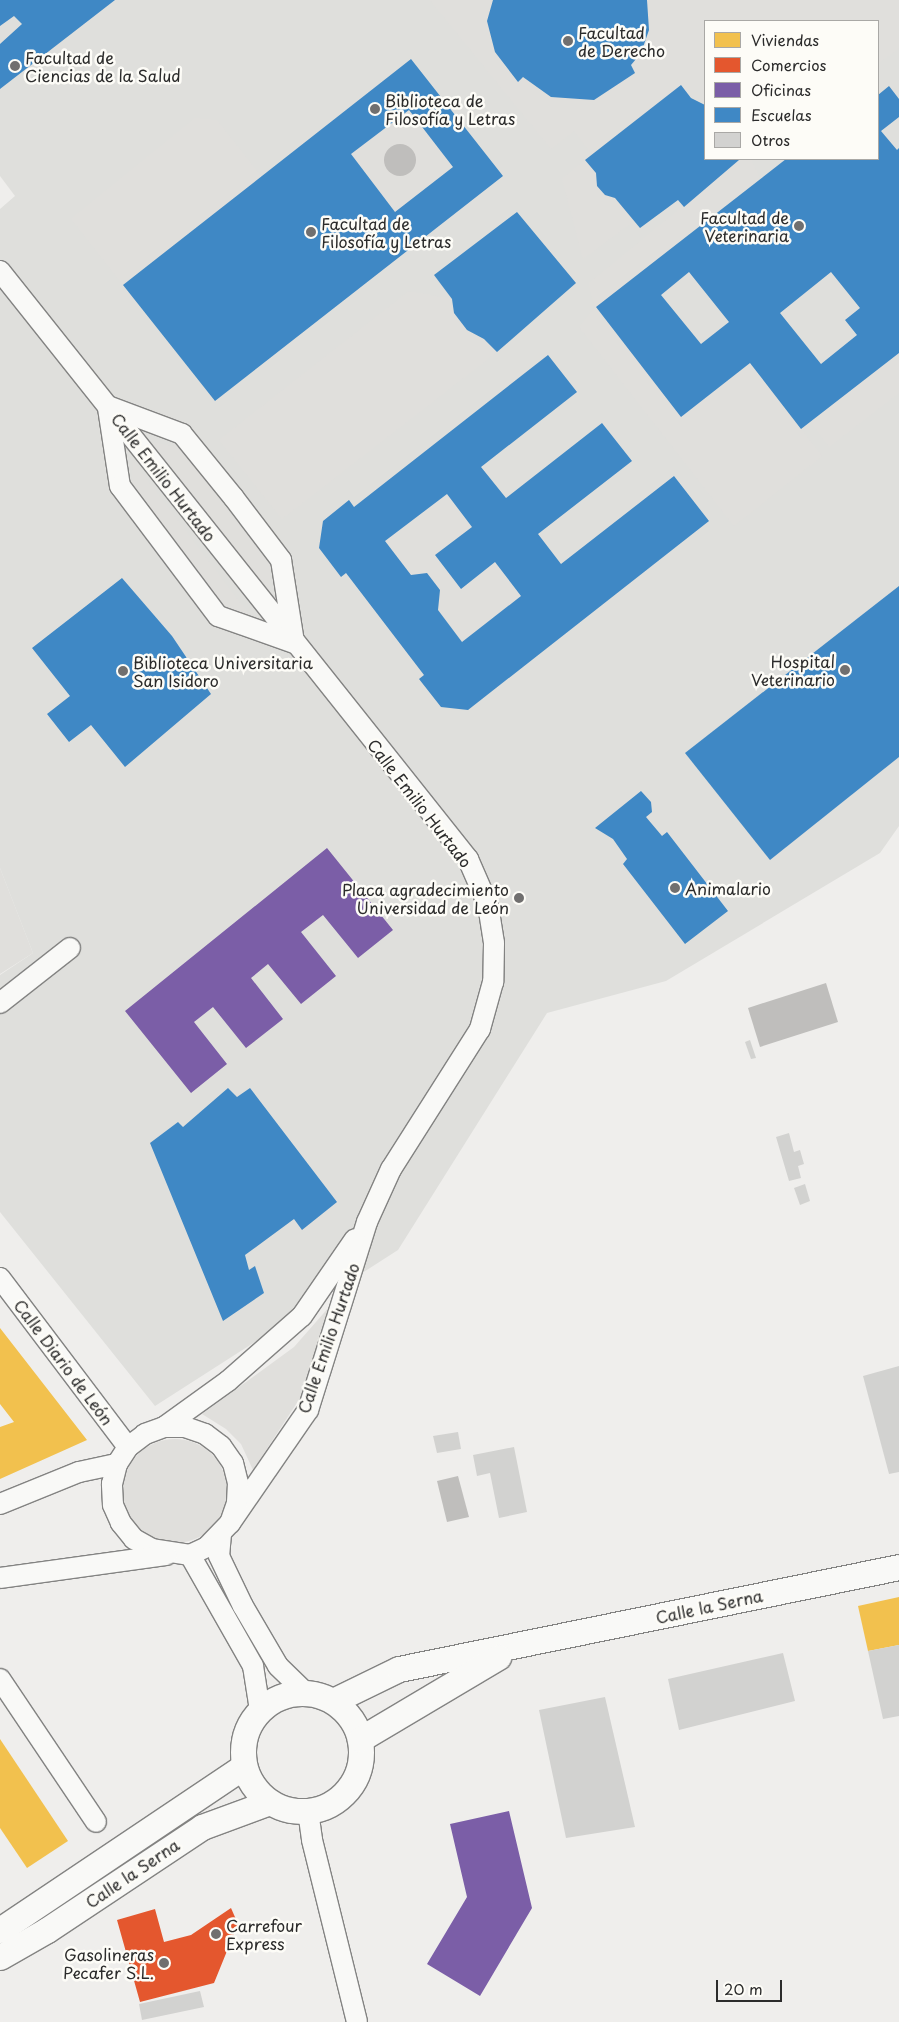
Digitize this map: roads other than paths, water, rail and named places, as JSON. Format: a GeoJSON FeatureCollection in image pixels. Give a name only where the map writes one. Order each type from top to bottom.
{"type":"FeatureCollection","features":[{"type":"Feature","properties":{"kind":"street","name":"Calle Emilio Hurtado"},"geometry":{"type":"LineString","coordinates":[[0,271],[294,643],[468,859],[488,905],[494,944],[494,982],[480,1029],[391,1169],[367,1222],[308,1410],[225,1529]]}},
{"type":"Feature","properties":{"kind":"street","name":"Calle Emilio Hurtado"},"geometry":{"type":"LineString","coordinates":[[108,406],[120,486],[218,616],[294,643]]}},
{"type":"Feature","properties":{"kind":"street","name":"Calle Emilio Hurtado"},"geometry":{"type":"LineString","coordinates":[[108,406],[182,434],[234,498],[281,560],[294,643]]}},
{"type":"Feature","properties":{"kind":"street"},"geometry":{"type":"LineString","coordinates":[[0,1003],[70,948]]}},
{"type":"Feature","properties":{"kind":"street","name":"Calle Emilio Hurtado"},"geometry":{"type":"LineString","coordinates":[[164,1427],[228,1381],[302,1316],[367,1222]]}},
{"type":"Feature","properties":{"kind":"street","name":"Calle Diario de León"},"geometry":{"type":"LineString","coordinates":[[0,1278],[128,1447]]}},
{"type":"Feature","properties":{"kind":"street"},"geometry":{"type":"LineString","coordinates":[[260,1710],[252,1666],[181,1554],[152,1549],[134,1539],[121,1524],[113,1505],[112,1484],[117,1464],[128,1447],[144,1434],[164,1427],[185,1427],[205,1434],[221,1446],[233,1463],[238,1483],[238,1497],[225,1529],[219,1556],[243,1606],[278,1666],[306,1692],[333,1701],[348,1714],[360,1738],[362,1759],[350,1786],[328,1806],[308,1812],[288,1810],[270,1802],[258,1792],[244,1766],[245,1736],[260,1710],[273,1700],[306,1692]]}},
{"type":"Feature","properties":{"kind":"street"},"geometry":{"type":"LineString","coordinates":[[0,1504],[80,1472],[117,1464]]}},
{"type":"Feature","properties":{"kind":"street"},"geometry":{"type":"LineString","coordinates":[[0,1578],[181,1554],[208,1547],[225,1529]]}},
{"type":"Feature","properties":{"kind":"street","name":"Calle la Serna"},"geometry":{"type":"LineString","coordinates":[[333,1701],[400,1669],[899,1567]]}},
{"type":"Feature","properties":{"kind":"street","name":"Calle la Serna"},"geometry":{"type":"LineString","coordinates":[[360,1738],[520,1644]]}},
{"type":"Feature","properties":{"kind":"street"},"geometry":{"type":"LineString","coordinates":[[0,1679],[96,1822]]}},
{"type":"Feature","properties":{"kind":"street","name":"Calle la Serna"},"geometry":{"type":"LineString","coordinates":[[0,1930],[244,1766]]}},
{"type":"Feature","properties":{"kind":"street","name":"Calle la Serna"},"geometry":{"type":"LineString","coordinates":[[0,1957],[47,1930],[202,1826],[270,1802]]}},
{"type":"Feature","properties":{"kind":"street"},"geometry":{"type":"LineString","coordinates":[[308,1812],[312,1840],[357,2022]]}},
{"type":"Feature","properties":{"kind":"place","name":"Facultad de Derecho"},"geometry":{"type":"Point","coordinates":[568,41]}},
{"type":"Feature","properties":{"kind":"place","name":"Facultad de Ciencias de la Salud"},"geometry":{"type":"Point","coordinates":[15,66]}},
{"type":"Feature","properties":{"kind":"place","name":"Biblioteca de Filosofía y Letras"},"geometry":{"type":"Point","coordinates":[375,109]}},
{"type":"Feature","properties":{"kind":"place","name":"Facultad de Veterinaria"},"geometry":{"type":"Point","coordinates":[799,226]}},
{"type":"Feature","properties":{"kind":"place","name":"Facultad de Filosofía y Letras"},"geometry":{"type":"Point","coordinates":[311,232]}},
{"type":"Feature","properties":{"kind":"place","name":"Hospital Veterinario"},"geometry":{"type":"Point","coordinates":[845,670]}},
{"type":"Feature","properties":{"kind":"place","name":"Biblioteca Universitaria San Isidoro"},"geometry":{"type":"Point","coordinates":[123,671]}},
{"type":"Feature","properties":{"kind":"place","name":"Animalario"},"geometry":{"type":"Point","coordinates":[675,888]}},
{"type":"Feature","properties":{"kind":"place","name":"Placa agradecimiento Universidad de León"},"geometry":{"type":"Point","coordinates":[519,898]}},
{"type":"Feature","properties":{"kind":"place","name":"Carrefour Express"},"geometry":{"type":"Point","coordinates":[216,1934]}},
{"type":"Feature","properties":{"kind":"place","name":"Gasolineras Pecafer S.L."},"geometry":{"type":"Point","coordinates":[164,1963]}}]}
